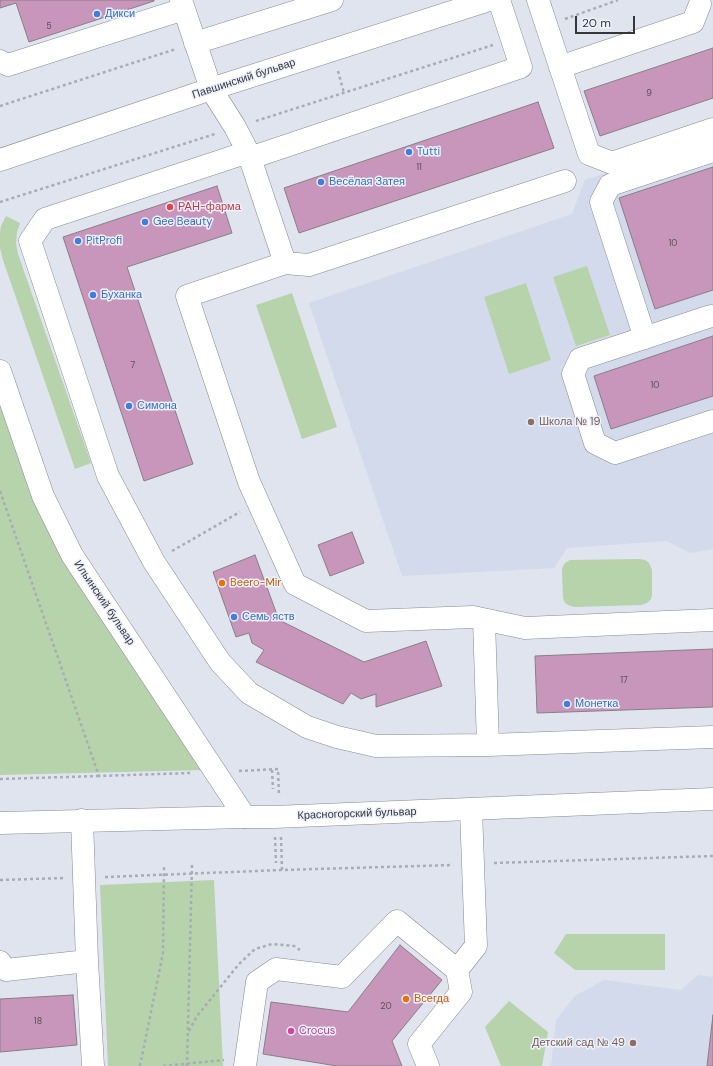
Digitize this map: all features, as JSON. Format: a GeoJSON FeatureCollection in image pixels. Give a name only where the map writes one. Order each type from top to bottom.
{"type":"FeatureCollection","features":[{"type":"Feature","properties":{"kind":"street"},"geometry":{"type":"LineString","coordinates":[[195,43],[332,0]]}},
{"type":"Feature","properties":{"kind":"street","name":"Павшинский бульвар"},"geometry":{"type":"LineString","coordinates":[[0,160],[211,89],[489,0]]}},
{"type":"Feature","properties":{"kind":"street"},"geometry":{"type":"LineString","coordinates":[[499,0],[521,67],[45,219],[30,241],[108,476],[154,562],[220,662],[249,693],[307,727],[337,737],[376,746],[488,745],[713,737]]}},
{"type":"Feature","properties":{"kind":"street"},"geometry":{"type":"LineString","coordinates":[[538,0],[589,154],[612,163],[713,129]]}},
{"type":"Feature","properties":{"kind":"street"},"geometry":{"type":"LineString","coordinates":[[0,61],[8,65],[183,4],[211,89],[235,127],[249,155],[286,263]]}},
{"type":"Feature","properties":{"kind":"street"},"geometry":{"type":"LineString","coordinates":[[560,67],[693,22],[700,4]]}},
{"type":"Feature","properties":{"kind":"street"},"geometry":{"type":"LineString","coordinates":[[645,338],[601,202],[610,185],[713,151]]}},
{"type":"Feature","properties":{"kind":"street"},"geometry":{"type":"LineString","coordinates":[[566,181],[309,264],[286,263],[187,296],[249,482],[295,584],[366,621],[473,617],[525,628],[713,620]]}},
{"type":"Feature","properties":{"kind":"street"},"geometry":{"type":"LineString","coordinates":[[711,316],[580,359],[573,374],[595,443],[615,453],[713,421]]}},
{"type":"Feature","properties":{"kind":"street","name":"Ильинский бульвар"},"geometry":{"type":"LineString","coordinates":[[0,371],[43,496],[72,555],[245,817]]}},
{"type":"Feature","properties":{"kind":"street"},"geometry":{"type":"LineString","coordinates":[[484,620],[488,745]]}},
{"type":"Feature","properties":{"kind":"street","name":"Красногорский бульвар"},"geometry":{"type":"LineString","coordinates":[[0,823],[82,820],[280,817],[713,799]]}},
{"type":"Feature","properties":{"kind":"street"},"geometry":{"type":"LineString","coordinates":[[457,970],[476,946],[471,810]]}},
{"type":"Feature","properties":{"kind":"street"},"geometry":{"type":"LineString","coordinates":[[82,820],[87,961],[93,1066]]}},
{"type":"Feature","properties":{"kind":"street"},"geometry":{"type":"LineString","coordinates":[[245,1062],[257,982],[276,969],[342,977],[397,921],[457,970],[461,992],[419,1044],[428,1066]]}},
{"type":"Feature","properties":{"kind":"street"},"geometry":{"type":"LineString","coordinates":[[0,962],[6,970],[87,961]]}},
{"type":"Feature","properties":{"kind":"path"},"geometry":{"type":"LineString","coordinates":[[546,26],[618,0]]}},
{"type":"Feature","properties":{"kind":"path"},"geometry":{"type":"LineString","coordinates":[[0,202],[512,40]]}},
{"type":"Feature","properties":{"kind":"path"},"geometry":{"type":"LineString","coordinates":[[0,106],[195,43]]}},
{"type":"Feature","properties":{"kind":"path"},"geometry":{"type":"LineString","coordinates":[[338,71],[344,92]]}},
{"type":"Feature","properties":{"kind":"path"},"geometry":{"type":"LineString","coordinates":[[0,491],[99,776]]}},
{"type":"Feature","properties":{"kind":"path"},"geometry":{"type":"LineString","coordinates":[[154,562],[258,502]]}},
{"type":"Feature","properties":{"kind":"path"},"geometry":{"type":"LineString","coordinates":[[237,771],[278,769],[282,870]]}},
{"type":"Feature","properties":{"kind":"path"},"geometry":{"type":"LineString","coordinates":[[272,770],[273,789]]}},
{"type":"Feature","properties":{"kind":"path"},"geometry":{"type":"LineString","coordinates":[[0,779],[193,773]]}},
{"type":"Feature","properties":{"kind":"path"},"geometry":{"type":"LineString","coordinates":[[274,838],[276,863]]}},
{"type":"Feature","properties":{"kind":"path"},"geometry":{"type":"LineString","coordinates":[[0,880],[713,856]]}},
{"type":"Feature","properties":{"kind":"path"},"geometry":{"type":"LineString","coordinates":[[187,1065],[192,865]]}},
{"type":"Feature","properties":{"kind":"path"},"geometry":{"type":"LineString","coordinates":[[140,1066],[163,953],[164,867]]}},
{"type":"Feature","properties":{"kind":"path"},"geometry":{"type":"LineString","coordinates":[[163,1066],[245,1062]]}},
{"type":"Feature","properties":{"kind":"shaded area","name":"Школа № 19"},"geometry":{"type":"Polygon","coordinates":[[[713,138],[713,549],[690,553],[667,541],[567,548],[554,568],[402,576],[309,303],[572,214],[585,180],[713,138]]]}},
{"type":"Feature","properties":{"kind":"shaded area","name":"Детский сад № 49"},"geometry":{"type":"Polygon","coordinates":[[[698,975],[713,977],[713,1066],[551,1066],[556,1020],[575,996],[604,980],[681,990],[698,975]]]}},
{"type":"Feature","properties":{"kind":"green space"},"geometry":{"type":"Polygon","coordinates":[[[6,216],[20,223],[16,243],[18,254],[91,463],[75,469],[3,260],[0,248],[0,232],[6,216]]]}},
{"type":"Feature","properties":{"kind":"green space"},"geometry":{"type":"Polygon","coordinates":[[[587,266],[610,335],[576,346],[553,277],[587,266]]]}},
{"type":"Feature","properties":{"kind":"green space"},"geometry":{"type":"Polygon","coordinates":[[[526,283],[551,360],[509,374],[484,297],[526,283]]]}},
{"type":"Feature","properties":{"kind":"green space"},"geometry":{"type":"Polygon","coordinates":[[[292,293],[337,427],[302,439],[256,305],[292,293]]]}},
{"type":"Feature","properties":{"kind":"green space"},"geometry":{"type":"Polygon","coordinates":[[[0,397],[36,500],[203,770],[0,775],[0,397]]]}},
{"type":"Feature","properties":{"kind":"green space"},"geometry":{"type":"Polygon","coordinates":[[[570,560],[645,560],[649,563],[652,570],[652,595],[651,599],[647,603],[641,605],[575,607],[565,603],[563,598],[562,568],[565,563],[570,560]]]}},
{"type":"Feature","properties":{"kind":"green space"},"geometry":{"type":"Polygon","coordinates":[[[214,880],[223,1066],[108,1066],[100,885],[214,880]]]}},
{"type":"Feature","properties":{"kind":"green space"},"geometry":{"type":"Polygon","coordinates":[[[566,934],[665,934],[665,970],[575,970],[554,953],[566,934]]]}},
{"type":"Feature","properties":{"kind":"green space"},"geometry":{"type":"Polygon","coordinates":[[[509,1001],[548,1032],[542,1066],[501,1066],[485,1027],[509,1001]]]}},
{"type":"Feature","properties":{"kind":"building"},"geometry":{"type":"Polygon","coordinates":[[[0,0],[154,1],[29,42],[16,3],[0,8],[0,0]]]}},
{"type":"Feature","properties":{"kind":"building"},"geometry":{"type":"Polygon","coordinates":[[[713,48],[713,98],[600,136],[584,91],[713,48]]]}},
{"type":"Feature","properties":{"kind":"building"},"geometry":{"type":"Polygon","coordinates":[[[538,102],[554,148],[299,233],[284,188],[538,102]]]}},
{"type":"Feature","properties":{"kind":"building"},"geometry":{"type":"Polygon","coordinates":[[[713,167],[713,290],[655,309],[619,198],[713,167]]]}},
{"type":"Feature","properties":{"kind":"building"},"geometry":{"type":"Polygon","coordinates":[[[217,186],[232,233],[127,267],[193,464],[144,481],[63,237],[217,186]]]}},
{"type":"Feature","properties":{"kind":"building"},"geometry":{"type":"Polygon","coordinates":[[[713,336],[713,396],[611,429],[594,376],[713,336]]]}},
{"type":"Feature","properties":{"kind":"building"},"geometry":{"type":"Polygon","coordinates":[[[352,532],[364,563],[330,576],[318,545],[352,532]]]}},
{"type":"Feature","properties":{"kind":"building"},"geometry":{"type":"Polygon","coordinates":[[[255,555],[279,620],[364,662],[426,641],[442,686],[376,707],[376,694],[361,699],[351,693],[343,704],[256,662],[264,650],[252,643],[249,633],[236,637],[213,572],[255,555]]]}},
{"type":"Feature","properties":{"kind":"building"},"geometry":{"type":"Polygon","coordinates":[[[713,649],[713,707],[537,713],[535,656],[713,649]]]}},
{"type":"Feature","properties":{"kind":"building"},"geometry":{"type":"Polygon","coordinates":[[[400,945],[442,980],[392,1041],[402,1066],[337,1066],[263,1054],[271,1002],[348,1012],[400,945]]]}},
{"type":"Feature","properties":{"kind":"building"},"geometry":{"type":"Polygon","coordinates":[[[73,995],[77,1045],[0,1052],[0,999],[73,995]]]}},
{"type":"Feature","properties":{"kind":"building"},"geometry":{"type":"Polygon","coordinates":[[[713,1015],[713,1066],[707,1066],[713,1015]]]}},
{"type":"Feature","properties":{"kind":"place","name":"Дикси"},"geometry":{"type":"Point","coordinates":[97,14]}},
{"type":"Feature","properties":{"kind":"place","name":"Tutti"},"geometry":{"type":"Point","coordinates":[409,152]}},
{"type":"Feature","properties":{"kind":"place","name":"Весёлая Затея"},"geometry":{"type":"Point","coordinates":[321,182]}},
{"type":"Feature","properties":{"kind":"place","name":"РАН-фарма"},"geometry":{"type":"Point","coordinates":[170,207]}},
{"type":"Feature","properties":{"kind":"place","name":"Gee Beauty"},"geometry":{"type":"Point","coordinates":[145,222]}},
{"type":"Feature","properties":{"kind":"place","name":"PitProfi"},"geometry":{"type":"Point","coordinates":[78,241]}},
{"type":"Feature","properties":{"kind":"place","name":"Буханка"},"geometry":{"type":"Point","coordinates":[93,295]}},
{"type":"Feature","properties":{"kind":"place","name":"Симона"},"geometry":{"type":"Point","coordinates":[129,406]}},
{"type":"Feature","properties":{"kind":"place","name":"Школа № 19"},"geometry":{"type":"Point","coordinates":[531,422]}},
{"type":"Feature","properties":{"kind":"place","name":"Beero-Mir"},"geometry":{"type":"Point","coordinates":[222,583]}},
{"type":"Feature","properties":{"kind":"place","name":"Семь яств"},"geometry":{"type":"Point","coordinates":[234,617]}},
{"type":"Feature","properties":{"kind":"place","name":"Монетка"},"geometry":{"type":"Point","coordinates":[567,704]}},
{"type":"Feature","properties":{"kind":"place","name":"Всегда"},"geometry":{"type":"Point","coordinates":[406,999]}},
{"type":"Feature","properties":{"kind":"place","name":"Crocus"},"geometry":{"type":"Point","coordinates":[291,1031]}},
{"type":"Feature","properties":{"kind":"place","name":"Детский сад № 49"},"geometry":{"type":"Point","coordinates":[633,1043]}}]}
